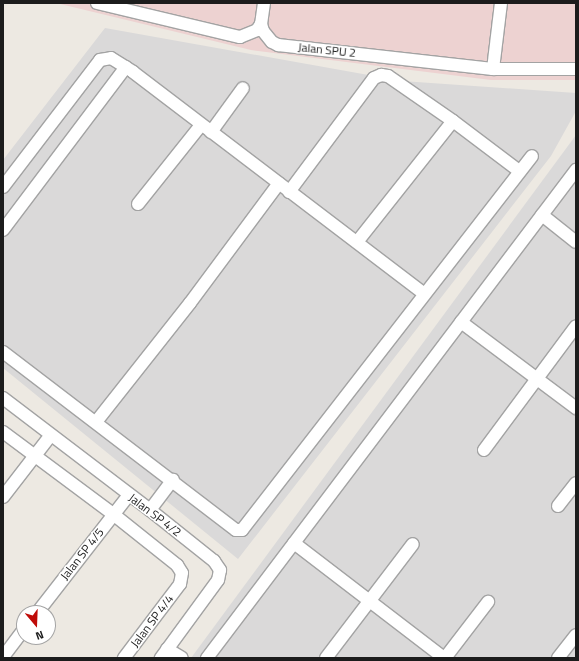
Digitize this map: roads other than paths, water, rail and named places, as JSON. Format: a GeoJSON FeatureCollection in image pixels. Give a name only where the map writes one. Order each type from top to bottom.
{"type":"FeatureCollection","features":[{"type":"Feature","properties":{"kind":"street"},"geometry":{"type":"LineString","coordinates":[[98,3],[240,38],[257,30],[261,24],[264,3]]}},
{"type":"Feature","properties":{"kind":"street"},"geometry":{"type":"LineString","coordinates":[[493,69],[501,3]]}},
{"type":"Feature","properties":{"kind":"street","name":"Jalan SPU 2"},"geometry":{"type":"LineString","coordinates":[[261,24],[263,31],[272,42],[278,45],[493,69],[576,69]]}},
{"type":"Feature","properties":{"kind":"street"},"geometry":{"type":"LineString","coordinates":[[3,187],[100,60],[111,58],[126,67],[424,294]]}},
{"type":"Feature","properties":{"kind":"street"},"geometry":{"type":"LineString","coordinates":[[3,230],[126,67]]}},
{"type":"Feature","properties":{"kind":"street"},"geometry":{"type":"LineString","coordinates":[[289,192],[374,78],[381,75],[388,76],[453,121],[519,171]]}},
{"type":"Feature","properties":{"kind":"street"},"geometry":{"type":"LineString","coordinates":[[211,132],[243,88]]}},
{"type":"Feature","properties":{"kind":"street"},"geometry":{"type":"LineString","coordinates":[[357,242],[453,121]]}},
{"type":"Feature","properties":{"kind":"street"},"geometry":{"type":"LineString","coordinates":[[138,204],[201,124]]}},
{"type":"Feature","properties":{"kind":"street"},"geometry":{"type":"LineString","coordinates":[[3,352],[173,480],[236,530],[242,530],[532,156]]}},
{"type":"Feature","properties":{"kind":"street"},"geometry":{"type":"LineString","coordinates":[[207,658],[576,170]]}},
{"type":"Feature","properties":{"kind":"street"},"geometry":{"type":"LineString","coordinates":[[96,422],[190,304],[279,183]]}},
{"type":"Feature","properties":{"kind":"street"},"geometry":{"type":"LineString","coordinates":[[542,215],[576,242]]}},
{"type":"Feature","properties":{"kind":"street"},"geometry":{"type":"LineString","coordinates":[[461,322],[576,408]]}},
{"type":"Feature","properties":{"kind":"street"},"geometry":{"type":"LineString","coordinates":[[484,450],[576,326]]}},
{"type":"Feature","properties":{"kind":"street","name":"Jalan SP 4/2"},"geometry":{"type":"LineString","coordinates":[[3,398],[150,510],[214,561],[220,570],[218,580],[164,653]]}},
{"type":"Feature","properties":{"kind":"street"},"geometry":{"type":"LineString","coordinates":[[3,432],[113,514]]}},
{"type":"Feature","properties":{"kind":"street"},"geometry":{"type":"LineString","coordinates":[[3,497],[51,435]]}},
{"type":"Feature","properties":{"kind":"street"},"geometry":{"type":"LineString","coordinates":[[150,510],[173,480]]}},
{"type":"Feature","properties":{"kind":"street"},"geometry":{"type":"LineString","coordinates":[[558,506],[576,483]]}},
{"type":"Feature","properties":{"kind":"street","name":"Jalan SP 4/5"},"geometry":{"type":"LineString","coordinates":[[43,605],[129,495]]}},
{"type":"Feature","properties":{"kind":"street","name":"Jalan SP 4/4"},"geometry":{"type":"LineString","coordinates":[[113,514],[177,565],[182,573],[180,584],[124,658]]}},
{"type":"Feature","properties":{"kind":"street"},"geometry":{"type":"LineString","coordinates":[[294,543],[445,658],[488,602]]}},
{"type":"Feature","properties":{"kind":"street"},"geometry":{"type":"LineString","coordinates":[[326,658],[413,544]]}},
{"type":"Feature","properties":{"kind":"street"},"geometry":{"type":"LineString","coordinates":[[558,658],[576,635]]}},
{"type":"Feature","properties":{"kind":"street"},"geometry":{"type":"LineString","coordinates":[[3,657],[16,640]]}},
{"type":"Feature","properties":{"kind":"street"},"geometry":{"type":"LineString","coordinates":[[164,653],[182,658]]}}]}
